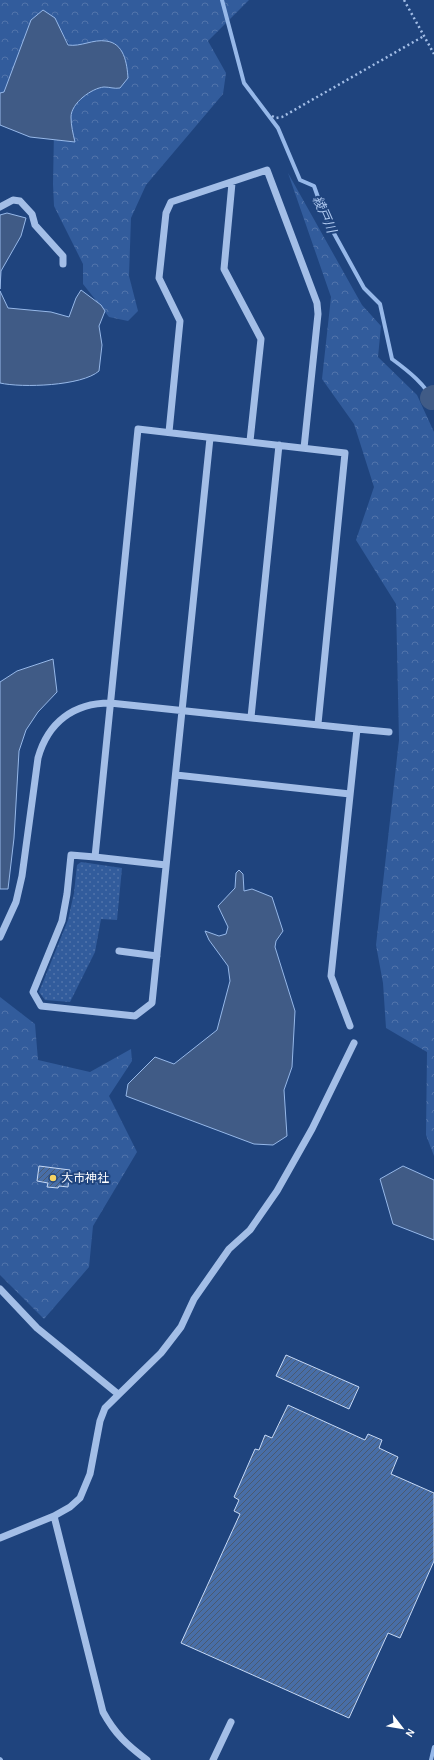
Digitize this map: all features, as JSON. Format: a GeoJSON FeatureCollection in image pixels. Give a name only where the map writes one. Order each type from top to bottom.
{"type":"FeatureCollection","features":[{"type":"Feature","properties":{"kind":"street"},"geometry":{"type":"LineString","coordinates":[[169,432],[180,321],[159,278],[166,212],[171,202],[232,183],[267,170],[317,303],[318,314],[304,448]]}},
{"type":"Feature","properties":{"kind":"street"},"geometry":{"type":"LineString","coordinates":[[232,183],[224,269],[261,339],[250,441]]}},
{"type":"Feature","properties":{"kind":"street"},"geometry":{"type":"LineString","coordinates":[[0,206],[13,200],[20,202],[32,214],[34,224],[63,256],[63,264]]}},
{"type":"Feature","properties":{"kind":"street"},"geometry":{"type":"LineString","coordinates":[[95,857],[138,430],[250,441],[345,453],[318,724]]}},
{"type":"Feature","properties":{"kind":"street"},"geometry":{"type":"LineString","coordinates":[[166,865],[71,855],[67,894],[62,921],[32,992],[41,1006],[135,1016],[152,1003],[210,438]]}},
{"type":"Feature","properties":{"kind":"street"},"geometry":{"type":"LineString","coordinates":[[251,717],[279,445]]}},
{"type":"Feature","properties":{"kind":"street"},"geometry":{"type":"LineString","coordinates":[[0,937],[16,902],[22,876],[38,758],[41,747],[50,730],[66,715],[90,704],[110,702],[389,732]]}},
{"type":"Feature","properties":{"kind":"street"},"geometry":{"type":"LineString","coordinates":[[350,1026],[331,976],[357,729]]}},
{"type":"Feature","properties":{"kind":"street"},"geometry":{"type":"LineString","coordinates":[[176,775],[350,794]]}},
{"type":"Feature","properties":{"kind":"street"},"geometry":{"type":"LineString","coordinates":[[119,951],[157,956]]}},
{"type":"Feature","properties":{"kind":"street"},"geometry":{"type":"LineString","coordinates":[[0,1538],[54,1516],[70,1507],[80,1498],[86,1488],[96,1448],[100,1421],[105,1408],[161,1353],[181,1327],[194,1299],[229,1249],[250,1230],[278,1191],[312,1129],[354,1043]]}},
{"type":"Feature","properties":{"kind":"street"},"geometry":{"type":"LineString","coordinates":[[0,1289],[37,1328],[118,1394]]}},
{"type":"Feature","properties":{"kind":"street"},"geometry":{"type":"LineString","coordinates":[[54,1516],[103,1712],[115,1733],[122,1741],[147,1760]]}},
{"type":"Feature","properties":{"kind":"street"},"geometry":{"type":"LineString","coordinates":[[213,1760],[231,1722]]}},
{"type":"Feature","properties":{"kind":"path"},"geometry":{"type":"LineString","coordinates":[[404,0],[434,54]]}},
{"type":"Feature","properties":{"kind":"path"},"geometry":{"type":"LineString","coordinates":[[272,116],[276,118],[287,114],[424,36]]}},
{"type":"Feature","properties":{"kind":"green space"},"geometry":{"type":"Polygon","coordinates":[[[0,0],[249,0],[208,41],[226,73],[223,94],[146,185],[131,218],[129,276],[138,311],[128,321],[109,317],[83,284],[83,264],[54,206],[54,131],[71,47],[55,22],[0,99],[0,0]]]}},
{"type":"Feature","properties":{"kind":"green space"},"geometry":{"type":"Polygon","coordinates":[[[288,173],[362,305],[381,326],[378,357],[417,395],[434,432],[434,1156],[426,1135],[427,1052],[386,1028],[383,983],[376,945],[399,740],[396,604],[356,540],[374,487],[354,424],[322,379],[331,297],[288,173]]]}},
{"type":"Feature","properties":{"kind":"green space"},"geometry":{"type":"Polygon","coordinates":[[[81,862],[122,868],[117,920],[101,919],[95,952],[70,1002],[45,1000],[39,992],[68,920],[74,893],[77,865],[81,862]]]}},
{"type":"Feature","properties":{"kind":"green space"},"geometry":{"type":"Polygon","coordinates":[[[0,997],[35,1024],[38,1060],[90,1072],[131,1049],[132,1061],[109,1096],[137,1152],[93,1226],[89,1267],[44,1319],[0,1275],[0,997]]]}},
{"type":"Feature","properties":{"kind":"shaded area"},"geometry":{"type":"Polygon","coordinates":[[[43,10],[55,18],[68,45],[78,45],[96,41],[106,41],[112,43],[121,50],[127,66],[128,78],[120,88],[104,87],[94,90],[83,97],[74,107],[71,117],[75,142],[30,137],[0,125],[0,93],[4,92],[31,20],[43,10]]]}},
{"type":"Feature","properties":{"kind":"shaded area"},"geometry":{"type":"Polygon","coordinates":[[[7,213],[26,218],[21,236],[1,271],[0,289],[0,215],[7,213]]]}},
{"type":"Feature","properties":{"kind":"shaded area"},"geometry":{"type":"Polygon","coordinates":[[[81,290],[101,305],[105,311],[99,326],[102,345],[99,371],[91,376],[66,383],[10,385],[0,383],[0,291],[8,308],[51,312],[69,317],[76,298],[81,290]]]}},
{"type":"Feature","properties":{"kind":"shaded area"},"geometry":{"type":"Polygon","coordinates":[[[53,659],[57,692],[38,712],[26,730],[19,751],[14,838],[8,889],[0,889],[0,682],[17,671],[53,659]]]}},
{"type":"Feature","properties":{"kind":"shaded area"},"geometry":{"type":"Polygon","coordinates":[[[239,870],[243,874],[244,891],[252,889],[272,897],[283,931],[276,941],[275,947],[295,1011],[292,1067],[284,1090],[287,1136],[273,1145],[254,1144],[126,1096],[128,1084],[155,1057],[174,1064],[217,1030],[230,981],[228,966],[209,940],[205,931],[219,936],[226,934],[228,927],[218,906],[235,888],[236,873],[239,870]]]}},
{"type":"Feature","properties":{"kind":"shaded area"},"geometry":{"type":"Polygon","coordinates":[[[403,1166],[434,1180],[434,1240],[393,1224],[380,1179],[403,1166]]]}},
{"type":"Feature","properties":{"kind":"building","name":"大市神社"},"geometry":{"type":"Polygon","coordinates":[[[39,1166],[70,1170],[68,1187],[47,1187],[48,1183],[37,1181],[39,1166]]]}},
{"type":"Feature","properties":{"kind":"building"},"geometry":{"type":"Polygon","coordinates":[[[286,1355],[359,1387],[349,1409],[276,1376],[286,1355]]]}},
{"type":"Feature","properties":{"kind":"building"},"geometry":{"type":"Polygon","coordinates":[[[288,1405],[365,1440],[368,1434],[382,1440],[379,1448],[398,1457],[391,1474],[434,1493],[434,1561],[400,1638],[388,1633],[349,1718],[181,1643],[240,1514],[234,1511],[239,1500],[234,1497],[255,1449],[259,1450],[265,1435],[272,1438],[288,1405]]]}},
{"type":"Feature","properties":{"kind":"waterway","name":"綾戸川"},"geometry":{"type":"LineString","coordinates":[[222,0],[244,83],[278,128],[300,180],[314,186],[325,217],[364,288],[380,304],[392,359],[410,373],[422,385],[431,397],[434,404]]}},
{"type":"Feature","properties":{"kind":"waterway","name":"綾戸川"},"geometry":{"type":"LineString","coordinates":[[431,1760],[434,1747]]}},
{"type":"Feature","properties":{"kind":"place","name":"大市神社"},"geometry":{"type":"Point","coordinates":[53,1178]}}]}
